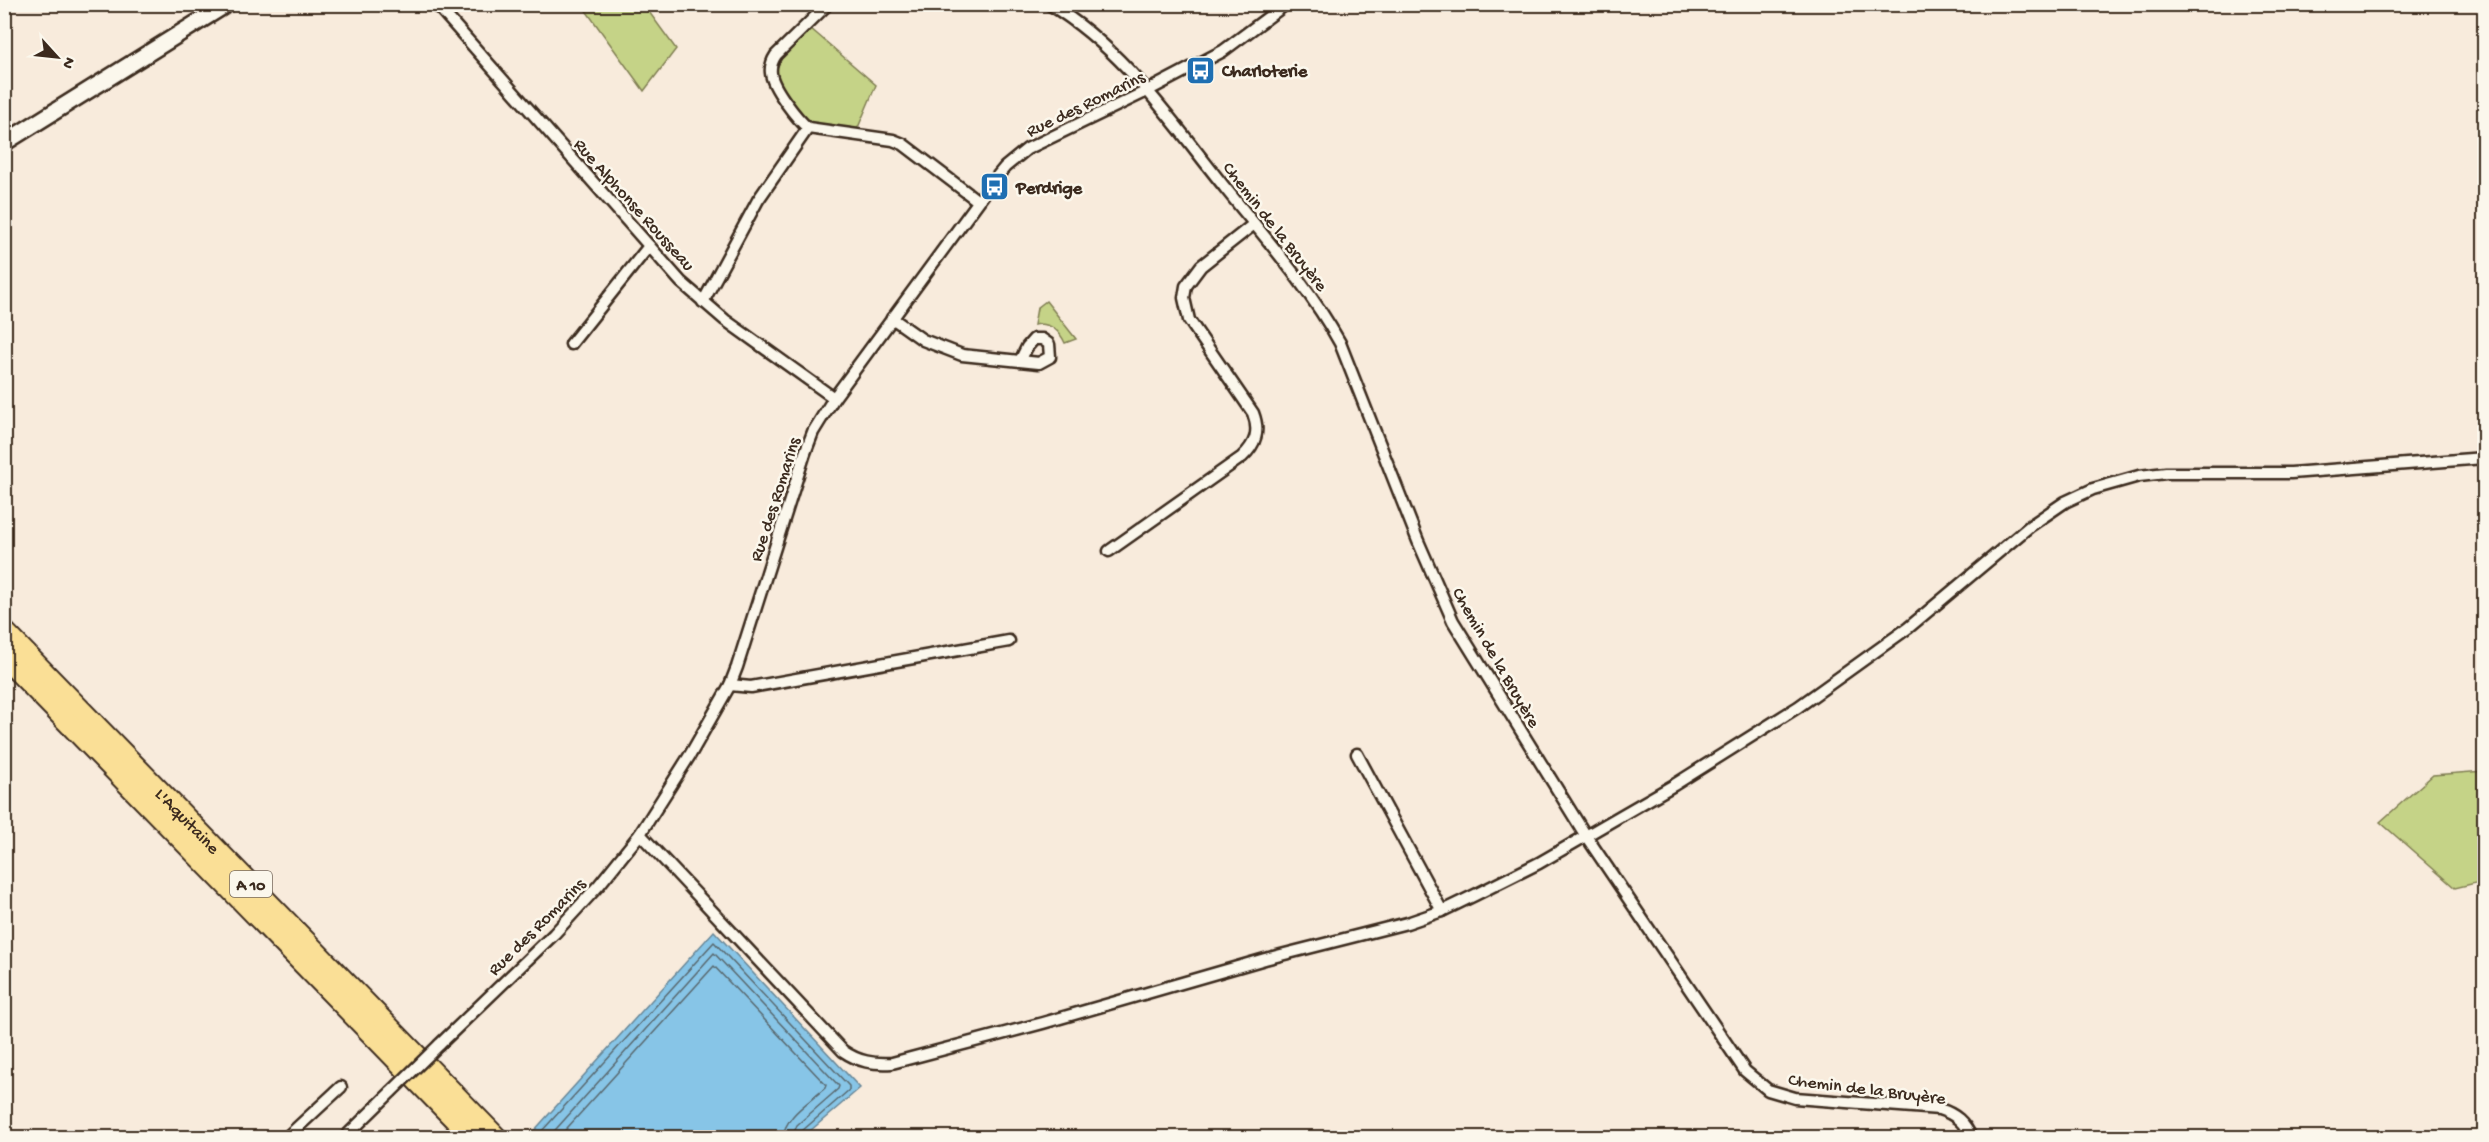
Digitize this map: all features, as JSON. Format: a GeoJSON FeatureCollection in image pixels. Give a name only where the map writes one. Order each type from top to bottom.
{"type":"FeatureCollection","features":[{"type":"Feature","properties":{"kind":"highway","name":"L'Aquitaine"},"geometry":{"type":"LineString","coordinates":[[4,631],[498,1137]]}},
{"type":"Feature","properties":{"kind":"highway","name":"L'Aquitaine"},"geometry":{"type":"LineString","coordinates":[[4,657],[473,1137]]}},
{"type":"Feature","properties":{"kind":"main road"},"geometry":{"type":"LineString","coordinates":[[4,143],[227,4]]}},
{"type":"Feature","properties":{"kind":"street","name":"Rue Alphonse Rousseau"},"geometry":{"type":"LineString","coordinates":[[436,4],[681,282],[703,302],[834,398]]}},
{"type":"Feature","properties":{"kind":"street"},"geometry":{"type":"LineString","coordinates":[[828,4],[776,55],[770,70],[774,83],[798,118],[808,128],[893,140],[903,144],[978,201]]}},
{"type":"Feature","properties":{"kind":"street","name":"Chemin de la Bruyère"},"geometry":{"type":"LineString","coordinates":[[1049,4],[1089,31],[1109,48],[1148,91],[1317,305],[1340,343],[1418,541],[1453,621],[1586,836],[1726,1045],[1755,1082],[1768,1090],[1795,1098],[1939,1109],[1956,1116],[1963,1122],[1971,1137]]}},
{"type":"Feature","properties":{"kind":"street","name":"Rue des Romarins"},"geometry":{"type":"LineString","coordinates":[[344,1137],[579,908],[640,834],[730,685],[744,649],[813,432],[834,398],[1005,167],[1027,149],[1148,91],[1222,51],[1286,4]]}},
{"type":"Feature","properties":{"kind":"street"},"geometry":{"type":"LineString","coordinates":[[703,302],[758,200],[808,128]]}},
{"type":"Feature","properties":{"kind":"street"},"geometry":{"type":"LineString","coordinates":[[1109,551],[1242,457],[1253,444],[1257,429],[1253,413],[1189,320],[1184,298],[1186,286],[1201,266],[1254,224]]}},
{"type":"Feature","properties":{"kind":"street"},"geometry":{"type":"LineString","coordinates":[[571,344],[649,246]]}},
{"type":"Feature","properties":{"kind":"street"},"geometry":{"type":"LineString","coordinates":[[892,318],[923,340],[947,351],[1020,362]]}},
{"type":"Feature","properties":{"kind":"street"},"geometry":{"type":"LineString","coordinates":[[640,834],[843,1051],[854,1058],[878,1064],[892,1063],[1042,1023],[1233,967],[1407,923],[1442,911],[1586,836],[1715,761],[1841,679],[1908,628],[2030,526],[2079,495],[2116,481],[2166,473],[2291,473],[2484,458]]}},
{"type":"Feature","properties":{"kind":"street"},"geometry":{"type":"LineString","coordinates":[[730,685],[751,687],[1009,641]]}},
{"type":"Feature","properties":{"kind":"street"},"geometry":{"type":"LineString","coordinates":[[1357,754],[1442,911]]}},
{"type":"Feature","properties":{"kind":"street"},"geometry":{"type":"LineString","coordinates":[[286,1137],[341,1087]]}},
{"type":"Feature","properties":{"kind":"green space"},"geometry":{"type":"Polygon","coordinates":[[[582,5],[644,5],[676,49],[644,91],[582,5]]]}},
{"type":"Feature","properties":{"kind":"green space"},"geometry":{"type":"Polygon","coordinates":[[[810,28],[876,85],[857,130],[828,127],[811,122],[793,103],[781,85],[776,67],[777,60],[787,47],[810,28]]]}},
{"type":"Feature","properties":{"kind":"green space"},"geometry":{"type":"Polygon","coordinates":[[[1046,301],[1076,339],[1065,343],[1053,328],[1034,325],[1037,308],[1046,301]]]}},
{"type":"Feature","properties":{"kind":"green space"},"geometry":{"type":"Polygon","coordinates":[[[2484,771],[2484,881],[2455,888],[2380,822],[2433,775],[2484,771]]]}},
{"type":"Feature","properties":{"kind":"water"},"geometry":{"type":"Polygon","coordinates":[[[714,931],[860,1088],[803,1137],[536,1137],[532,1133],[714,931]]]}},
{"type":"Feature","properties":{"kind":"place","name":"Charloterie"},"geometry":{"type":"Point","coordinates":[1201,70]}},
{"type":"Feature","properties":{"kind":"place","name":"Perdrige"},"geometry":{"type":"Point","coordinates":[995,187]}}]}
